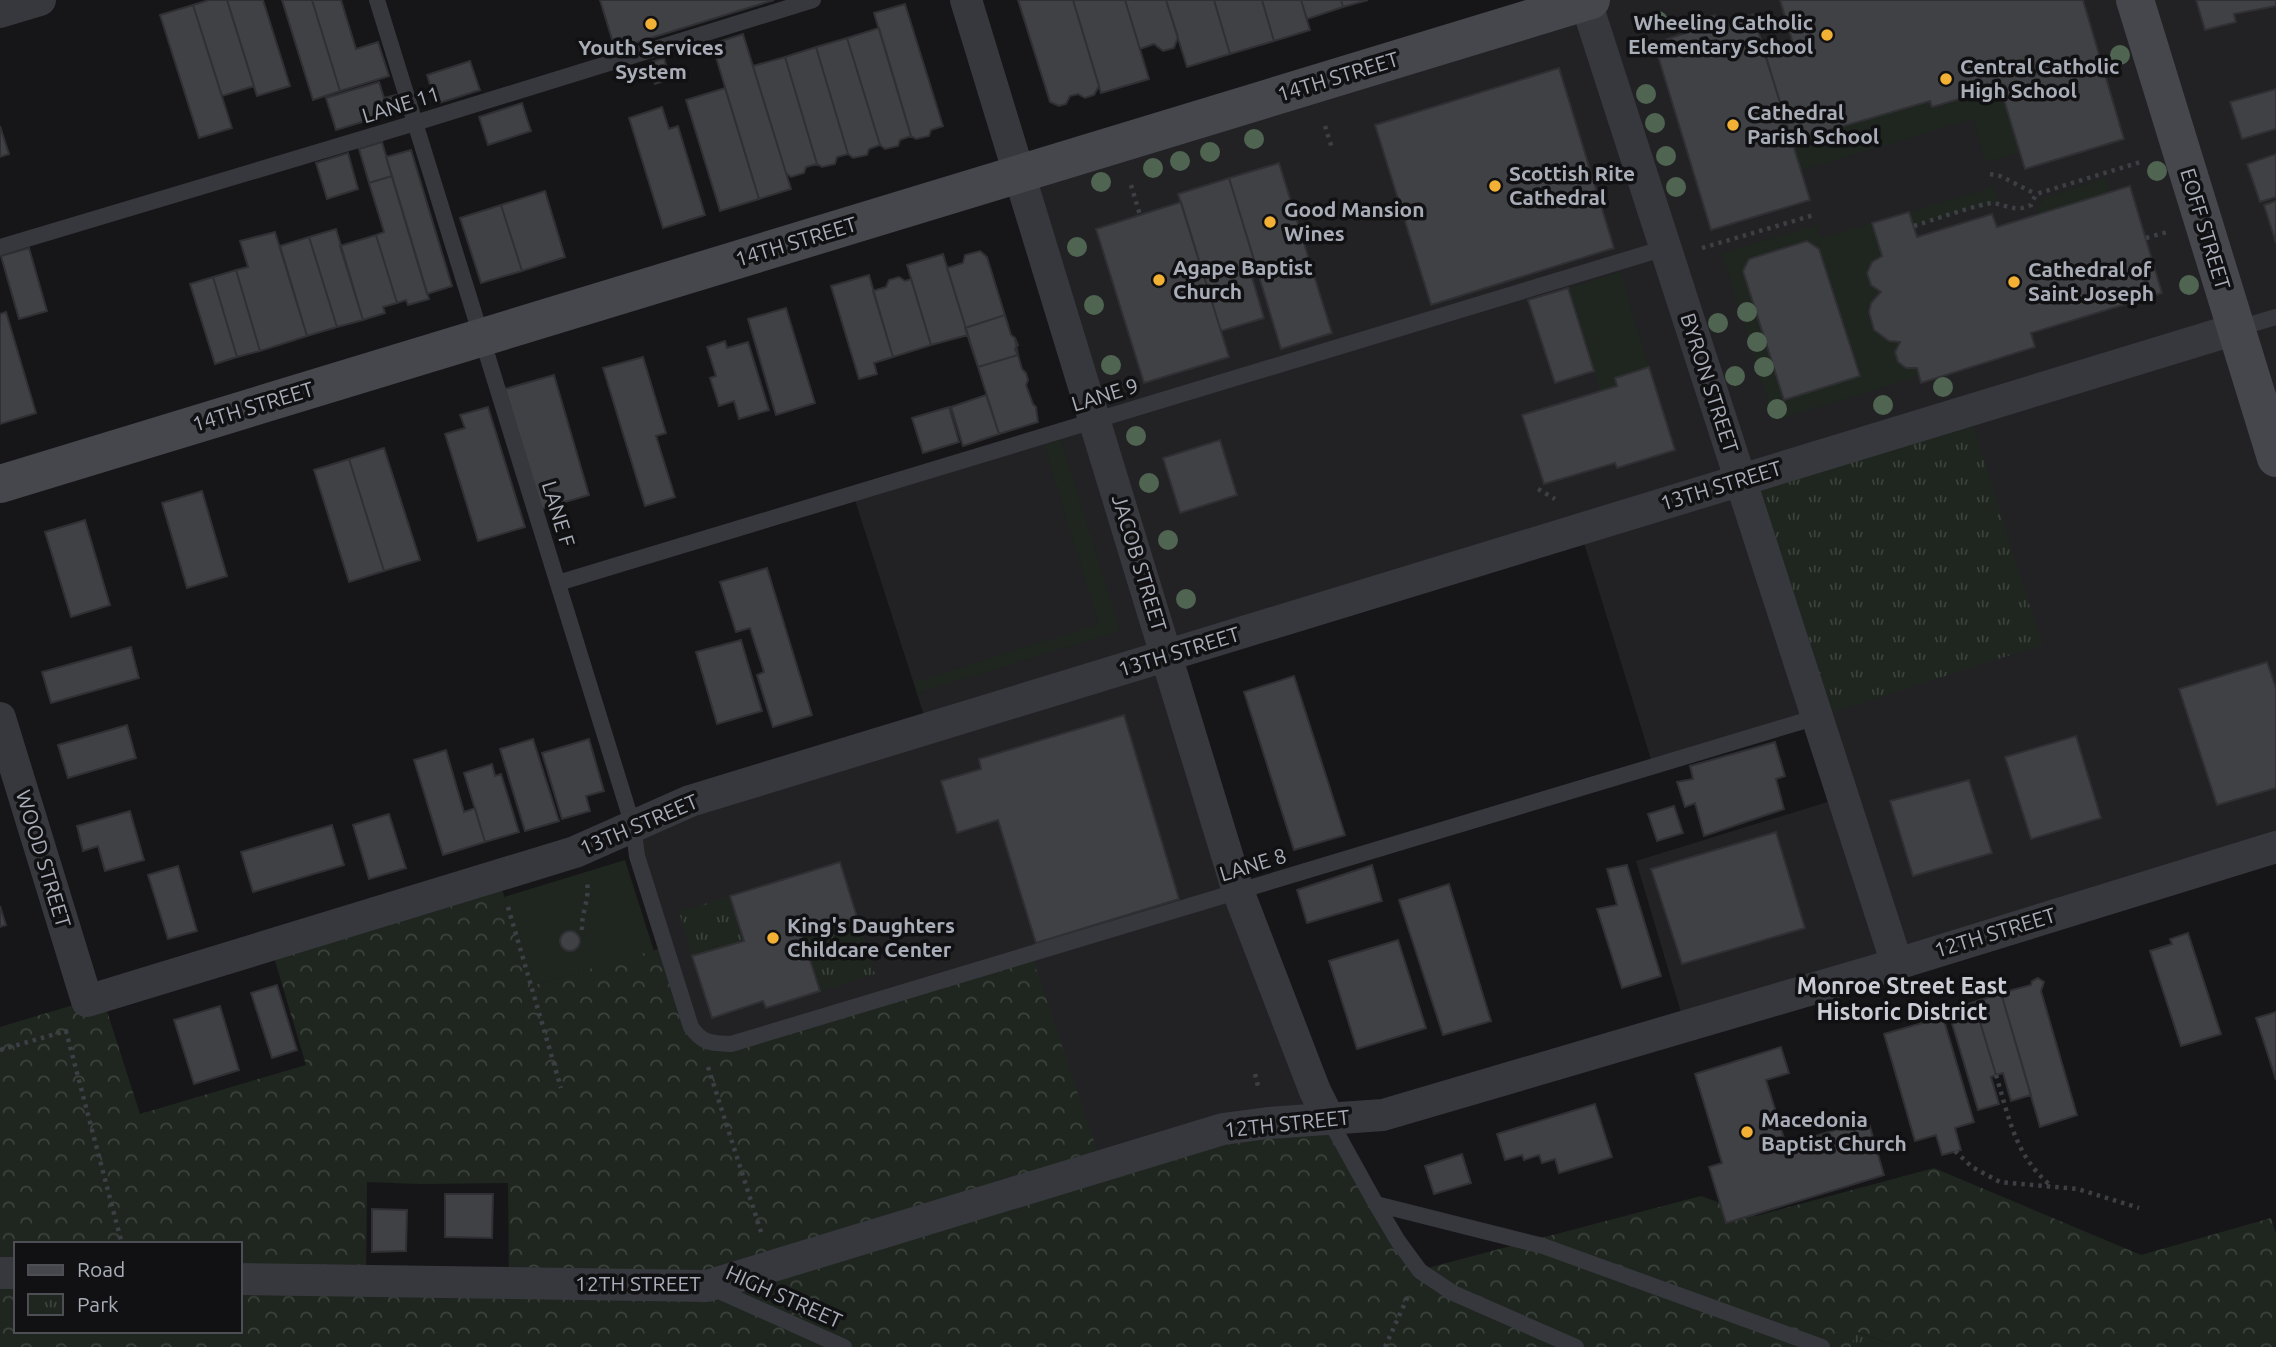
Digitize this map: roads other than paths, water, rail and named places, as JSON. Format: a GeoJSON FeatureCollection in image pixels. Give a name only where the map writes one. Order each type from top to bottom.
{"type":"FeatureCollection","features":[{"type":"Feature","properties":{"kind":"street"},"geometry":{"type":"LineString","coordinates":[[0,12],[40,0]]}},
{"type":"Feature","properties":{"kind":"street","name":"JACOB STREET"},"geometry":{"type":"LineString","coordinates":[[966,0],[1238,891],[1315,1091],[1329,1119]]}},
{"type":"Feature","properties":{"kind":"street","name":"EOFF STREET"},"geometry":{"type":"LineString","coordinates":[[2134,0],[2276,458]]}},
{"type":"Feature","properties":{"kind":"street","name":"14TH STREET"},"geometry":{"type":"LineString","coordinates":[[0,484],[1574,3]]}},
{"type":"Feature","properties":{"kind":"street","name":"BYRON STREET"},"geometry":{"type":"LineString","coordinates":[[1574,3],[1665,247],[1897,964]]}},
{"type":"Feature","properties":{"kind":"street","name":"13TH STREET"},"geometry":{"type":"LineString","coordinates":[[87,1000],[575,852],[690,801],[2236,329]]}},
{"type":"Feature","properties":{"kind":"street","name":"WOOD STREET"},"geometry":{"type":"LineString","coordinates":[[2,734],[87,1000]]}},
{"type":"Feature","properties":{"kind":"street","name":"12TH STREET"},"geometry":{"type":"LineString","coordinates":[[242,1279],[707,1286],[1223,1129],[1383,1115],[1897,964],[2276,847]]}},
{"type":"Feature","properties":{"kind":"lane","name":"LANE F"},"geometry":{"type":"LineString","coordinates":[[377,0],[633,826],[637,856],[691,1027],[699,1039]]}},
{"type":"Feature","properties":{"kind":"lane","name":"LANE 11"},"geometry":{"type":"LineString","coordinates":[[0,247],[813,0]]}},
{"type":"Feature","properties":{"kind":"lane","name":"LANE 9"},"geometry":{"type":"LineString","coordinates":[[558,583],[1665,247]]}},
{"type":"Feature","properties":{"kind":"lane","name":"13TH STREET"},"geometry":{"type":"LineString","coordinates":[[2236,329],[2276,317]]}},
{"type":"Feature","properties":{"kind":"lane","name":"LANE 8"},"geometry":{"type":"LineString","coordinates":[[699,1039],[731,1044],[1817,717]]}},
{"type":"Feature","properties":{"kind":"lane"},"geometry":{"type":"LineString","coordinates":[[1329,1119],[1398,1241],[1420,1270],[1453,1293],[1576,1347]]}},
{"type":"Feature","properties":{"kind":"lane"},"geometry":{"type":"LineString","coordinates":[[1376,1204],[1543,1246],[1822,1347]]}},
{"type":"Feature","properties":{"kind":"lane","name":"HIGH STREET"},"geometry":{"type":"LineString","coordinates":[[707,1286],[844,1347]]}},
{"type":"Feature","properties":{"kind":"place","name":"Youth Services System"},"geometry":{"type":"Point","coordinates":[651,24]}},
{"type":"Feature","properties":{"kind":"place","name":"Wheeling Catholic Elementary School"},"geometry":{"type":"Point","coordinates":[1827,35]}},
{"type":"Feature","properties":{"kind":"place","name":"Central Catholic High School"},"geometry":{"type":"Point","coordinates":[1946,79]}},
{"type":"Feature","properties":{"kind":"place","name":"Cathedral Parish School"},"geometry":{"type":"Point","coordinates":[1733,125]}},
{"type":"Feature","properties":{"kind":"place","name":"Scottish Rite Cathedral"},"geometry":{"type":"Point","coordinates":[1495,186]}},
{"type":"Feature","properties":{"kind":"place","name":"Good Mansion Wines"},"geometry":{"type":"Point","coordinates":[1270,222]}},
{"type":"Feature","properties":{"kind":"place","name":"Agape Baptist Church"},"geometry":{"type":"Point","coordinates":[1159,280]}},
{"type":"Feature","properties":{"kind":"place","name":"Cathedral of Saint Joseph"},"geometry":{"type":"Point","coordinates":[2014,282]}},
{"type":"Feature","properties":{"kind":"place","name":"King's Daughters Childcare Center"},"geometry":{"type":"Point","coordinates":[773,938]}},
{"type":"Feature","properties":{"kind":"place","name":"Macedonia Baptist Church"},"geometry":{"type":"Point","coordinates":[1747,1132]}},
{"type":"Feature","properties":{"kind":"district","name":"Monroe Street East Historic District"},"geometry":{"type":"Point","coordinates":[1902,999]}}]}
